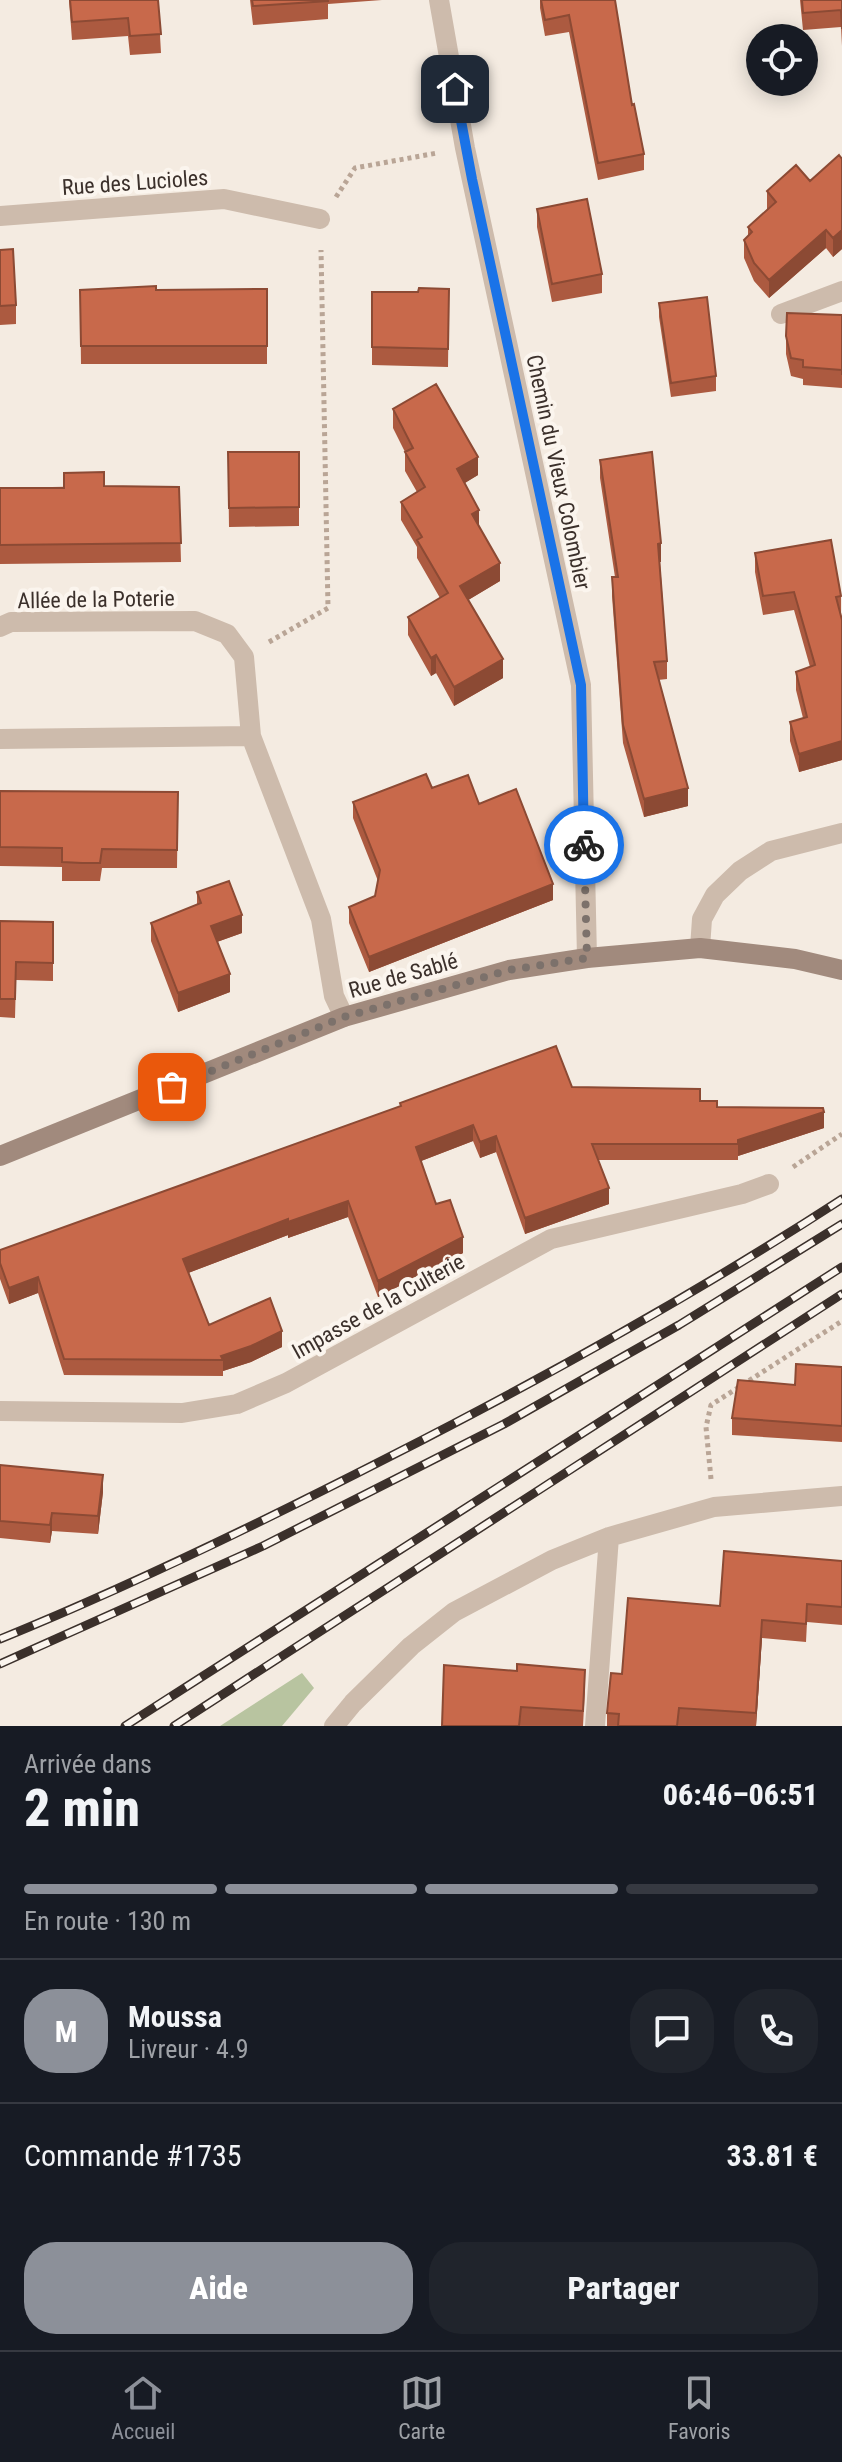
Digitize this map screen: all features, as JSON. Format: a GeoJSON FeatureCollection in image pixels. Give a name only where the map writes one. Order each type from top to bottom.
{"type":"FeatureCollection","features":[{"type":"Feature","properties":{"kind":"main road","name":"Rue de Sablé"},"geometry":{"type":"LineString","coordinates":[[0,1156],[344,1017],[509,970],[587,958],[700,948],[795,959],[842,970]]}},
{"type":"Feature","properties":{"kind":"street","name":"Chemin du Vieux Colombier"},"geometry":{"type":"LineString","coordinates":[[439,0],[465,148],[581,685],[587,958]]}},
{"type":"Feature","properties":{"kind":"street","name":"Rue des Lucioles"},"geometry":{"type":"LineString","coordinates":[[0,216],[224,199],[320,219]]}},
{"type":"Feature","properties":{"kind":"street"},"geometry":{"type":"LineString","coordinates":[[781,314],[842,291]]}},
{"type":"Feature","properties":{"kind":"street","name":"Allée de la Poterie"},"geometry":{"type":"LineString","coordinates":[[0,627],[11,622],[195,621],[227,634],[244,657]]}},
{"type":"Feature","properties":{"kind":"street"},"geometry":{"type":"LineString","coordinates":[[244,657],[251,736],[321,919],[334,996],[344,1017]]}},
{"type":"Feature","properties":{"kind":"street"},"geometry":{"type":"LineString","coordinates":[[0,739],[251,736]]}},
{"type":"Feature","properties":{"kind":"street"},"geometry":{"type":"LineString","coordinates":[[700,948],[702,919],[708,907],[715,895],[740,871],[771,851],[842,833]]}},
{"type":"Feature","properties":{"kind":"street","name":"Impasse de la Culterie"},"geometry":{"type":"LineString","coordinates":[[0,1411],[182,1413],[237,1404],[286,1383],[551,1239],[742,1194],[769,1184]]}},
{"type":"Feature","properties":{"kind":"street"},"geometry":{"type":"LineString","coordinates":[[334,1726],[411,1646],[454,1612],[552,1560],[609,1537],[714,1507],[842,1496]]}},
{"type":"Feature","properties":{"kind":"street"},"geometry":{"type":"LineString","coordinates":[[595,1726],[609,1537]]}},
{"type":"Feature","properties":{"kind":"path"},"geometry":{"type":"LineString","coordinates":[[244,657],[328,608],[320,219],[355,168],[465,148]]}},
{"type":"Feature","properties":{"kind":"path"},"geometry":{"type":"LineString","coordinates":[[769,1184],[842,1134]]}},
{"type":"Feature","properties":{"kind":"path"},"geometry":{"type":"LineString","coordinates":[[714,1507],[706,1427],[711,1405],[842,1321]]}},
{"type":"Feature","properties":{"kind":"green space"},"geometry":{"type":"Polygon","coordinates":[[[302,1673],[314,1688],[282,1726],[220,1726],[302,1673]]]}},
{"type":"Feature","properties":{"kind":"building"},"geometry":{"type":"Polygon","coordinates":[[[70,0],[158,0],[161,34],[130,36],[128,18],[72,22],[70,0]]]}},
{"type":"Feature","properties":{"kind":"building"},"geometry":{"type":"Polygon","coordinates":[[[252,0],[328,0],[328,1],[253,6],[252,0]]]}},
{"type":"Feature","properties":{"kind":"building"},"geometry":{"type":"Polygon","coordinates":[[[541,0],[615,0],[632,105],[644,154],[598,163],[569,15],[545,20],[541,0]]]}},
{"type":"Feature","properties":{"kind":"building"},"geometry":{"type":"Polygon","coordinates":[[[802,0],[842,0],[842,29],[841,10],[803,13],[802,0]]]}},
{"type":"Feature","properties":{"kind":"building"},"geometry":{"type":"Polygon","coordinates":[[[839,155],[842,159],[842,230],[833,238],[826,230],[769,280],[754,263],[744,240],[752,232],[748,227],[776,202],[767,191],[796,165],[810,181],[839,155]]]}},
{"type":"Feature","properties":{"kind":"building"},"geometry":{"type":"Polygon","coordinates":[[[587,199],[602,274],[552,284],[537,209],[587,199]]]}},
{"type":"Feature","properties":{"kind":"building"},"geometry":{"type":"Polygon","coordinates":[[[13,249],[16,305],[0,306],[0,250],[13,249]]]}},
{"type":"Feature","properties":{"kind":"building"},"geometry":{"type":"Polygon","coordinates":[[[156,286],[156,290],[267,289],[267,346],[81,346],[80,290],[156,286]]]}},
{"type":"Feature","properties":{"kind":"building"},"geometry":{"type":"Polygon","coordinates":[[[419,288],[449,289],[448,349],[372,347],[372,292],[418,292],[419,288]]]}},
{"type":"Feature","properties":{"kind":"building"},"geometry":{"type":"Polygon","coordinates":[[[707,297],[716,376],[671,383],[659,303],[707,297]]]}},
{"type":"Feature","properties":{"kind":"building"},"geometry":{"type":"Polygon","coordinates":[[[787,313],[842,315],[842,370],[803,367],[803,360],[791,358],[786,336],[787,313]]]}},
{"type":"Feature","properties":{"kind":"building"},"geometry":{"type":"Polygon","coordinates":[[[436,384],[478,457],[457,469],[479,510],[472,514],[500,563],[460,586],[503,659],[454,687],[436,655],[431,658],[408,617],[448,593],[417,540],[422,537],[401,502],[425,487],[405,452],[413,448],[393,409],[436,384]]]}},
{"type":"Feature","properties":{"kind":"building"},"geometry":{"type":"Polygon","coordinates":[[[228,452],[299,452],[299,507],[229,508],[228,452]]]}},
{"type":"Feature","properties":{"kind":"building"},"geometry":{"type":"Polygon","coordinates":[[[652,452],[661,543],[658,544],[667,661],[654,662],[688,788],[644,799],[623,725],[612,577],[618,577],[600,460],[652,452]]]}},
{"type":"Feature","properties":{"kind":"building"},"geometry":{"type":"Polygon","coordinates":[[[104,472],[104,486],[179,487],[181,543],[0,545],[0,488],[64,488],[64,473],[104,472]]]}},
{"type":"Feature","properties":{"kind":"building"},"geometry":{"type":"Polygon","coordinates":[[[831,540],[841,596],[836,597],[842,620],[842,741],[799,754],[790,722],[807,717],[796,672],[815,665],[794,592],[763,596],[755,553],[831,540]]]}},
{"type":"Feature","properties":{"kind":"building"},"geometry":{"type":"Polygon","coordinates":[[[426,774],[432,788],[468,775],[479,804],[516,789],[553,884],[369,957],[349,907],[375,896],[380,870],[353,802],[426,774]]]}},
{"type":"Feature","properties":{"kind":"building"},"geometry":{"type":"Polygon","coordinates":[[[0,791],[178,792],[177,850],[102,849],[100,863],[82,863],[62,862],[62,848],[0,847],[0,791]]]}},
{"type":"Feature","properties":{"kind":"building"},"geometry":{"type":"Polygon","coordinates":[[[229,881],[242,915],[211,926],[230,974],[178,993],[151,923],[201,903],[197,892],[229,881]]]}},
{"type":"Feature","properties":{"kind":"building"},"geometry":{"type":"Polygon","coordinates":[[[0,921],[53,922],[53,963],[16,962],[15,999],[0,999],[0,921]]]}},
{"type":"Feature","properties":{"kind":"building"},"geometry":{"type":"Polygon","coordinates":[[[556,1046],[572,1087],[700,1089],[700,1101],[717,1101],[717,1107],[823,1108],[824,1112],[738,1140],[738,1144],[592,1144],[609,1188],[525,1218],[496,1136],[480,1142],[473,1125],[416,1147],[436,1204],[450,1200],[463,1237],[378,1281],[348,1201],[288,1222],[288,1219],[183,1259],[209,1325],[270,1298],[282,1331],[221,1356],[223,1360],[64,1359],[38,1277],[9,1288],[0,1263],[0,1250],[401,1106],[400,1103],[556,1046]]]}},
{"type":"Feature","properties":{"kind":"building"},"geometry":{"type":"Polygon","coordinates":[[[796,1364],[842,1367],[842,1426],[732,1418],[738,1380],[795,1385],[796,1364]]]}},
{"type":"Feature","properties":{"kind":"building"},"geometry":{"type":"Polygon","coordinates":[[[0,1465],[103,1475],[98,1516],[52,1513],[50,1525],[0,1521],[0,1465]]]}},
{"type":"Feature","properties":{"kind":"building"},"geometry":{"type":"Polygon","coordinates":[[[724,1551],[842,1561],[842,1607],[807,1604],[806,1624],[762,1620],[756,1713],[679,1708],[677,1726],[618,1726],[619,1714],[607,1713],[611,1673],[622,1674],[628,1598],[720,1606],[724,1551]]]}},
{"type":"Feature","properties":{"kind":"building"},"geometry":{"type":"Polygon","coordinates":[[[517,1664],[585,1670],[583,1711],[521,1707],[519,1726],[442,1726],[444,1665],[517,1671],[517,1664]]]}},
{"type":"Feature","properties":{"kind":"railway"},"geometry":{"type":"LineString","coordinates":[[0,1639],[197,1552],[447,1427],[675,1302],[842,1199]]}},
{"type":"Feature","properties":{"kind":"railway"},"geometry":{"type":"LineString","coordinates":[[0,1664],[263,1546],[504,1424],[679,1325],[842,1224]]}},
{"type":"Feature","properties":{"kind":"railway"},"geometry":{"type":"LineString","coordinates":[[125,1726],[842,1267]]}},
{"type":"Feature","properties":{"kind":"railway"},"geometry":{"type":"LineString","coordinates":[[174,1726],[842,1294]]}},
{"type":"Feature","properties":{"kind":"way so far"},"geometry":{"type":"LineString","coordinates":[[172,1087],[344,1017],[509,970],[587,958],[584,845]]}},
{"type":"Feature","properties":{"kind":"route"},"geometry":{"type":"LineString","coordinates":[[455,89],[465,148],[581,685],[584,845]]}}]}
